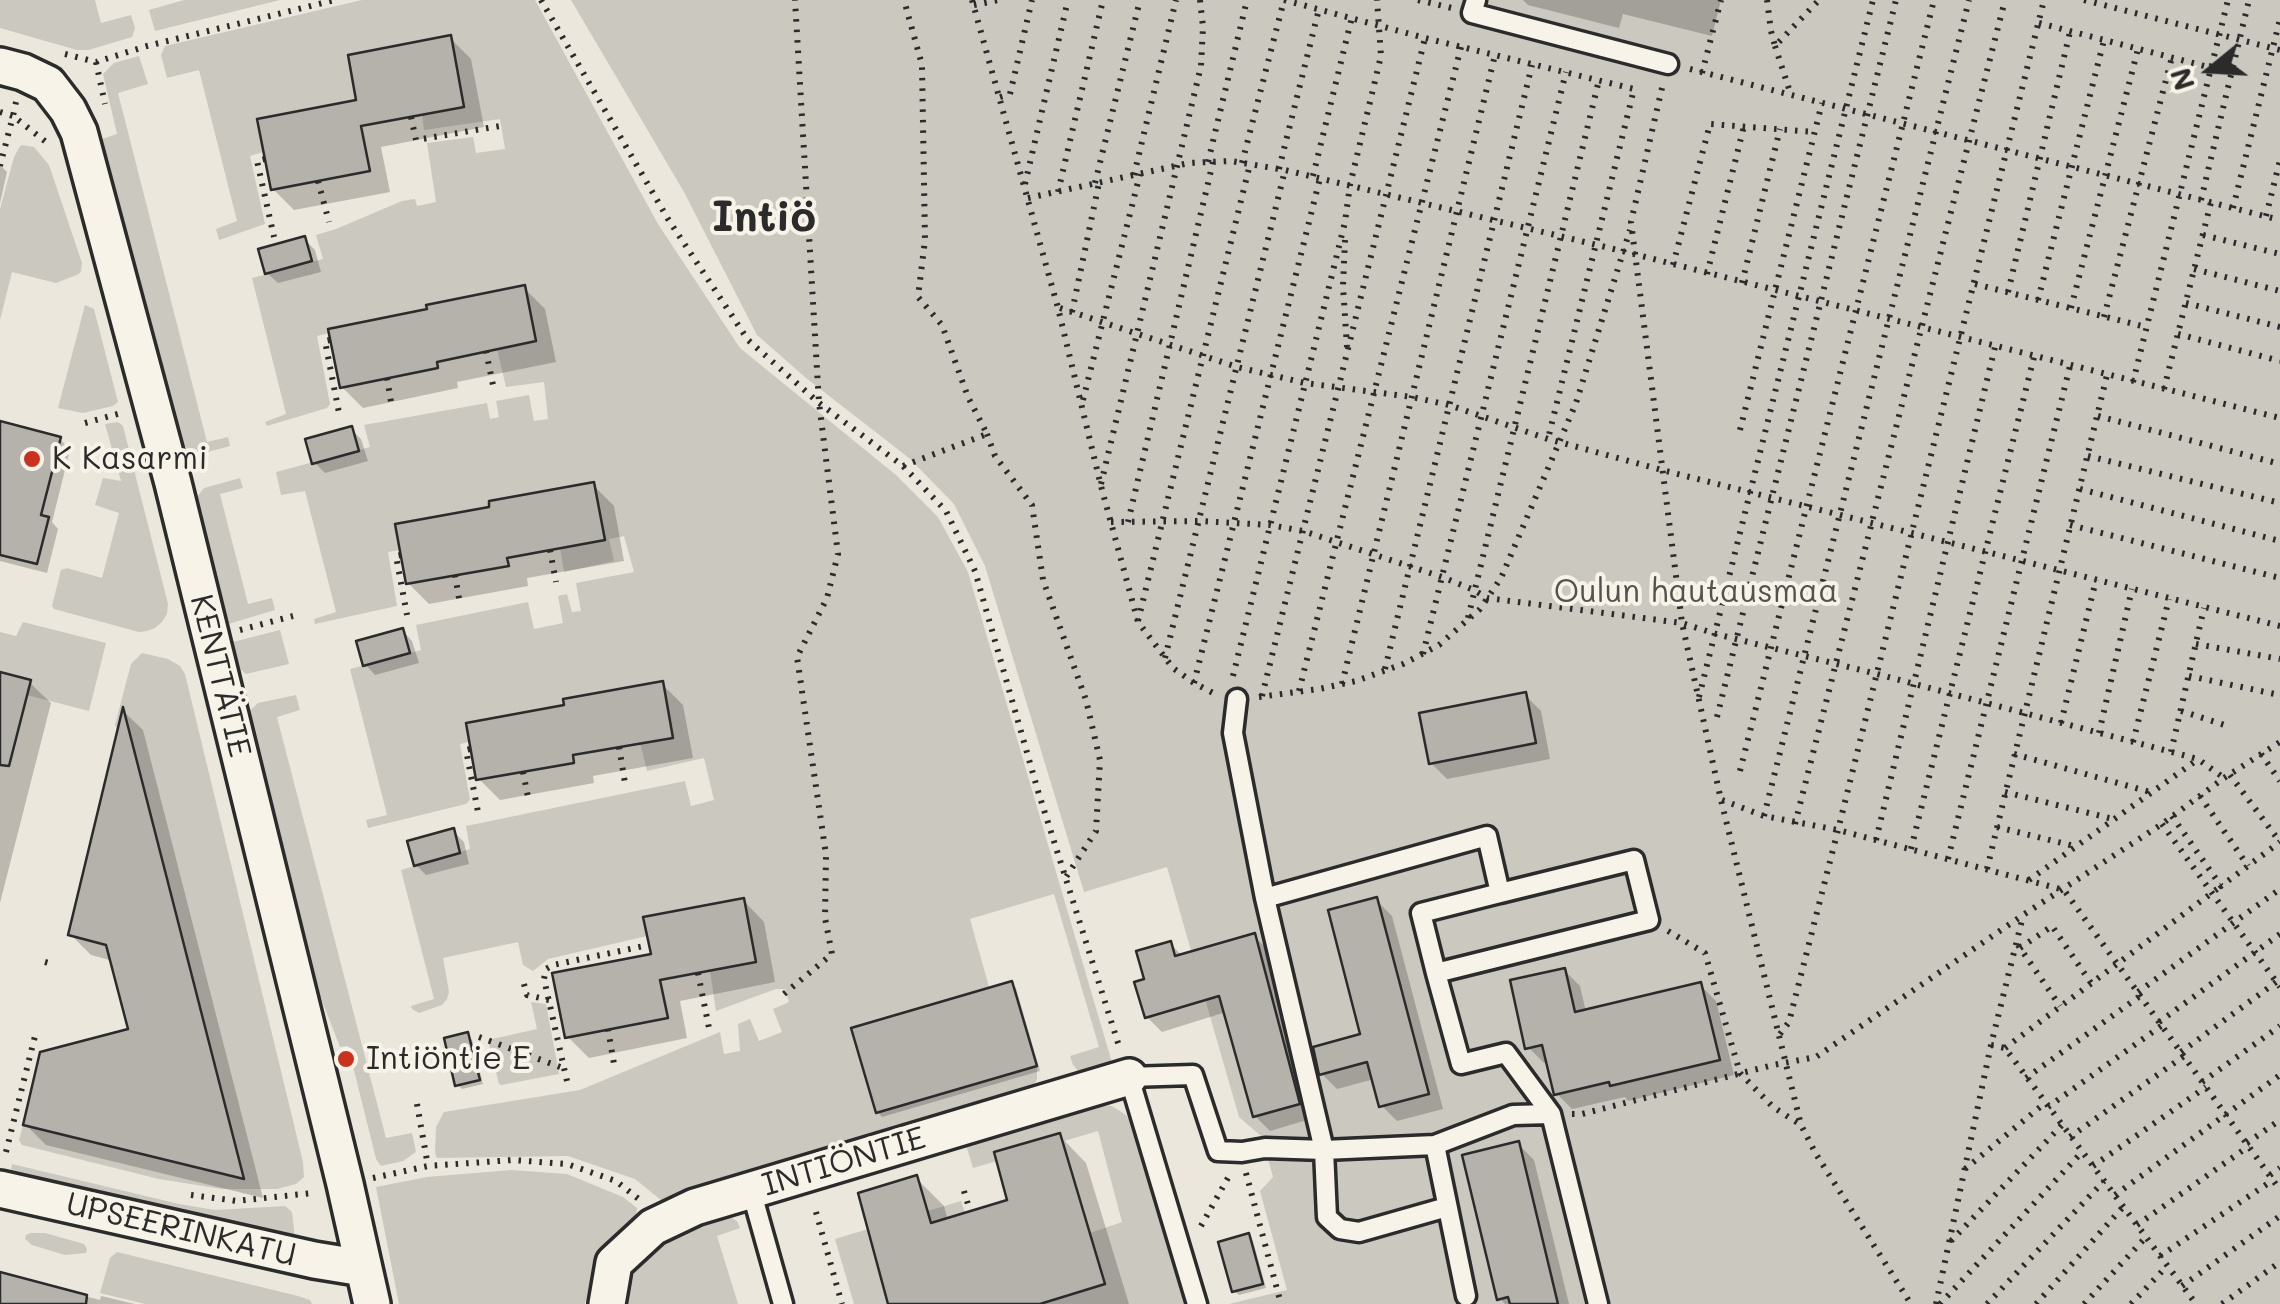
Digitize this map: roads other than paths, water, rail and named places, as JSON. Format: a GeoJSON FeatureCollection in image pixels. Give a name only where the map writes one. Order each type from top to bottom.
{"type":"FeatureCollection","features":[{"type":"Feature","properties":{"kind":"street","name":"KENTTÄTIE"},"geometry":{"type":"LineString","coordinates":[[12,69],[48,84],[68,110],[78,132],[164,446],[372,1304]]}},
{"type":"Feature","properties":{"kind":"street","name":"INTIÖNTIE"},"geometry":{"type":"LineString","coordinates":[[607,1304],[614,1263],[653,1227],[695,1207],[1129,1077]]}},
{"type":"Feature","properties":{"kind":"street","name":"UPSEERINKATU"},"geometry":{"type":"LineString","coordinates":[[0,1189],[364,1268]]}},
{"type":"Feature","properties":{"kind":"lane"},"geometry":{"type":"LineString","coordinates":[[1476,0],[1472,14],[1668,64]]}},
{"type":"Feature","properties":{"kind":"lane"},"geometry":{"type":"LineString","coordinates":[[1232,698],[1233,732],[1265,898],[1324,1150],[1328,1217],[1340,1229],[1359,1232],[1448,1207]]}},
{"type":"Feature","properties":{"kind":"lane"},"geometry":{"type":"LineString","coordinates":[[1265,898],[1486,836],[1500,893]]}},
{"type":"Feature","properties":{"kind":"lane"},"geometry":{"type":"LineString","coordinates":[[1436,974],[1649,920],[1634,860],[1421,912],[1436,974],[1461,1064],[1506,1054],[1551,1114],[1598,1304]]}},
{"type":"Feature","properties":{"kind":"lane"},"geometry":{"type":"LineString","coordinates":[[1197,1304],[1129,1077],[1193,1075],[1218,1152],[1435,1145],[1513,1115],[1551,1114]]}},
{"type":"Feature","properties":{"kind":"lane"},"geometry":{"type":"LineString","coordinates":[[1435,1145],[1466,1296]]}},
{"type":"Feature","properties":{"kind":"lane"},"geometry":{"type":"LineString","coordinates":[[751,1190],[783,1304]]}},
{"type":"Feature","properties":{"kind":"place","name":"K Kasarmi"},"geometry":{"type":"Point","coordinates":[32,459]}},
{"type":"Feature","properties":{"kind":"place","name":"Intiöntie E"},"geometry":{"type":"Point","coordinates":[346,1059]}},
{"type":"Feature","properties":{"kind":"district","name":"Intiö"},"geometry":{"type":"Point","coordinates":[764,218]}},
{"type":"Feature","properties":{"kind":"park label","name":"Oulun hautausmaa"},"geometry":{"type":"Point","coordinates":[1696,592]}}]}
